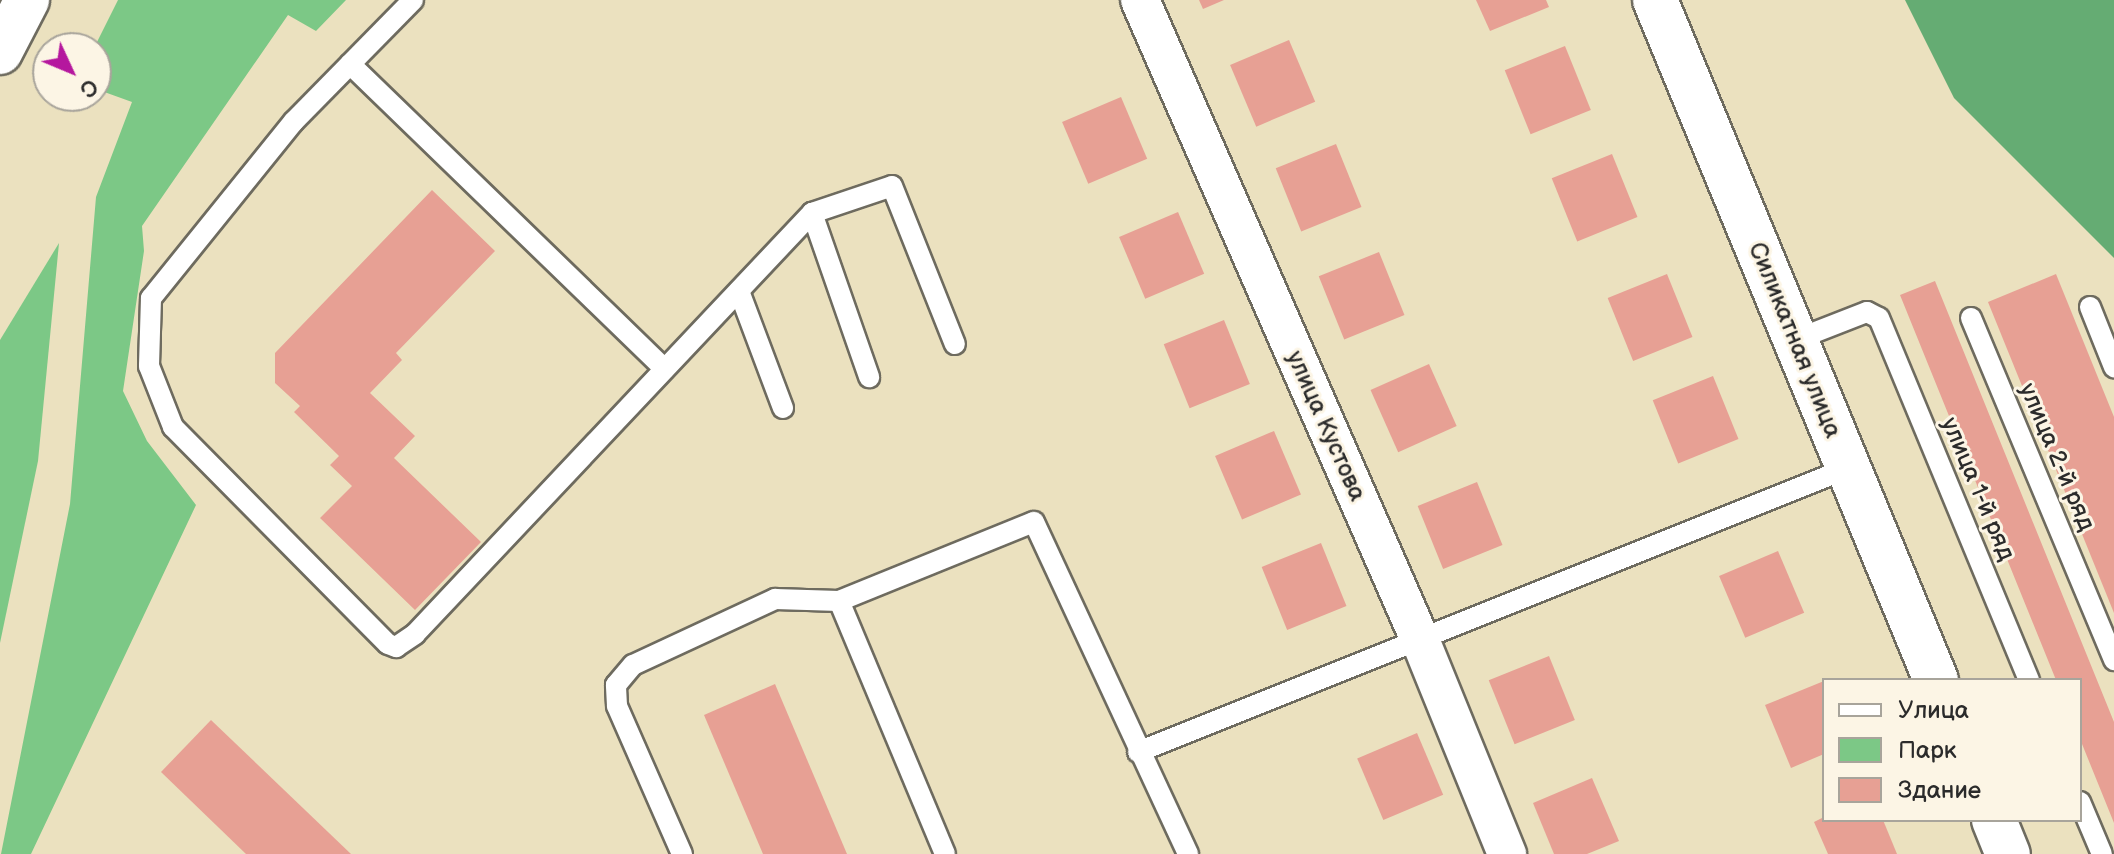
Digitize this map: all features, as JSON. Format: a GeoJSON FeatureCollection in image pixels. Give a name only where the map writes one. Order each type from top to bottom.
{"type":"FeatureCollection","features":[{"type":"Feature","properties":{"kind":"street"},"geometry":{"type":"LineString","coordinates":[[0,52],[27,0]]}},
{"type":"Feature","properties":{"kind":"street","name":"улица Кустова"},"geometry":{"type":"LineString","coordinates":[[1140,0],[1421,642],[1507,854]]}},
{"type":"Feature","properties":{"kind":"street","name":"Силикатная улица"},"geometry":{"type":"LineString","coordinates":[[1655,0],[1935,678]]}},
{"type":"Feature","properties":{"kind":"street"},"geometry":{"type":"LineString","coordinates":[[1995,822],[2008,854]]}},
{"type":"Feature","properties":{"kind":"lane"},"geometry":{"type":"LineString","coordinates":[[413,0],[294,121],[151,298],[149,366],[173,427],[379,636],[396,647],[406,642],[812,213],[892,186],[955,344]]}},
{"type":"Feature","properties":{"kind":"lane"},"geometry":{"type":"LineString","coordinates":[[350,64],[665,369]]}},
{"type":"Feature","properties":{"kind":"lane"},"geometry":{"type":"LineString","coordinates":[[812,213],[869,377]]}},
{"type":"Feature","properties":{"kind":"lane"},"geometry":{"type":"LineString","coordinates":[[739,291],[783,408]]}},
{"type":"Feature","properties":{"kind":"lane"},"geometry":{"type":"LineString","coordinates":[[2090,307],[2114,367]]}},
{"type":"Feature","properties":{"kind":"lane","name":"улица 1-й ряд"},"geometry":{"type":"LineString","coordinates":[[1795,340],[1867,312],[1879,318],[2028,678]]}},
{"type":"Feature","properties":{"kind":"lane","name":"улица 2-й ряд"},"geometry":{"type":"LineString","coordinates":[[1971,318],[2114,660]]}},
{"type":"Feature","properties":{"kind":"lane"},"geometry":{"type":"LineString","coordinates":[[1138,752],[1421,642],[1848,468]]}},
{"type":"Feature","properties":{"kind":"lane"},"geometry":{"type":"LineString","coordinates":[[682,854],[617,706],[616,685],[633,665],[775,599],[839,601],[1034,522],[1138,752],[1188,854]]}},
{"type":"Feature","properties":{"kind":"lane"},"geometry":{"type":"LineString","coordinates":[[839,601],[945,854]]}},
{"type":"Feature","properties":{"kind":"lane"},"geometry":{"type":"LineString","coordinates":[[2082,807],[2102,854]]}},
{"type":"Feature","properties":{"kind":"green space"},"geometry":{"type":"Polygon","coordinates":[[[118,0],[346,0],[316,31],[288,15],[142,226],[144,251],[123,391],[147,441],[196,505],[31,854],[1,854],[70,504],[96,197],[132,102],[112,95],[112,32],[102,32],[118,0]]]}},
{"type":"Feature","properties":{"kind":"green space"},"geometry":{"type":"Polygon","coordinates":[[[1905,0],[2114,0],[2114,258],[1954,98],[1905,0]]]}},
{"type":"Feature","properties":{"kind":"green space"},"geometry":{"type":"Polygon","coordinates":[[[59,243],[38,461],[0,643],[0,340],[59,243]]]}},
{"type":"Feature","properties":{"kind":"building"},"geometry":{"type":"Polygon","coordinates":[[[1199,0],[1224,0],[1203,9],[1199,0]]]}},
{"type":"Feature","properties":{"kind":"building"},"geometry":{"type":"Polygon","coordinates":[[[1476,0],[1546,0],[1549,7],[1490,31],[1476,0]]]}},
{"type":"Feature","properties":{"kind":"building"},"geometry":{"type":"Polygon","coordinates":[[[1289,40],[1315,102],[1256,127],[1230,65],[1289,40]]]}},
{"type":"Feature","properties":{"kind":"building"},"geometry":{"type":"Polygon","coordinates":[[[1565,46],[1591,110],[1531,134],[1505,70],[1565,46]]]}},
{"type":"Feature","properties":{"kind":"building"},"geometry":{"type":"Polygon","coordinates":[[[1121,97],[1147,159],[1088,184],[1062,122],[1121,97]]]}},
{"type":"Feature","properties":{"kind":"building"},"geometry":{"type":"Polygon","coordinates":[[[1336,144],[1361,207],[1301,231],[1276,168],[1336,144]]]}},
{"type":"Feature","properties":{"kind":"building"},"geometry":{"type":"Polygon","coordinates":[[[1612,154],[1637,217],[1577,241],[1552,178],[1612,154]]]}},
{"type":"Feature","properties":{"kind":"building"},"geometry":{"type":"Polygon","coordinates":[[[432,190],[495,251],[396,353],[402,360],[370,393],[415,436],[394,458],[481,542],[415,610],[320,518],[352,486],[330,465],[339,456],[294,412],[300,406],[275,383],[275,353],[432,190]]]}},
{"type":"Feature","properties":{"kind":"building"},"geometry":{"type":"Polygon","coordinates":[[[1178,212],[1204,274],[1145,299],[1119,237],[1178,212]]]}},
{"type":"Feature","properties":{"kind":"building"},"geometry":{"type":"Polygon","coordinates":[[[1379,252],[1404,315],[1344,339],[1319,276],[1379,252]]]}},
{"type":"Feature","properties":{"kind":"building"},"geometry":{"type":"Polygon","coordinates":[[[1667,274],[1692,337],[1633,361],[1608,298],[1667,274]]]}},
{"type":"Feature","properties":{"kind":"building"},"geometry":{"type":"Polygon","coordinates":[[[2056,274],[2114,417],[2114,613],[1988,302],[2056,274]]]}},
{"type":"Feature","properties":{"kind":"building"},"geometry":{"type":"Polygon","coordinates":[[[1935,281],[2114,722],[2114,823],[2082,744],[2082,678],[2055,678],[1900,295],[1935,281]]]}},
{"type":"Feature","properties":{"kind":"building"},"geometry":{"type":"Polygon","coordinates":[[[1224,320],[1250,384],[1190,408],[1164,344],[1224,320]]]}},
{"type":"Feature","properties":{"kind":"building"},"geometry":{"type":"Polygon","coordinates":[[[1429,364],[1457,426],[1398,452],[1371,390],[1429,364]]]}},
{"type":"Feature","properties":{"kind":"building"},"geometry":{"type":"Polygon","coordinates":[[[1713,376],[1738,439],[1678,463],[1653,400],[1713,376]]]}},
{"type":"Feature","properties":{"kind":"building"},"geometry":{"type":"Polygon","coordinates":[[[1274,431],[1301,495],[1242,520],[1215,456],[1274,431]]]}},
{"type":"Feature","properties":{"kind":"building"},"geometry":{"type":"Polygon","coordinates":[[[1477,482],[1502,545],[1443,569],[1418,506],[1477,482]]]}},
{"type":"Feature","properties":{"kind":"building"},"geometry":{"type":"Polygon","coordinates":[[[1321,543],[1346,606],[1287,630],[1262,567],[1321,543]]]}},
{"type":"Feature","properties":{"kind":"building"},"geometry":{"type":"Polygon","coordinates":[[[1778,551],[1804,613],[1745,638],[1719,576],[1778,551]]]}},
{"type":"Feature","properties":{"kind":"building"},"geometry":{"type":"Polygon","coordinates":[[[1549,656],[1575,720],[1515,744],[1489,680],[1549,656]]]}},
{"type":"Feature","properties":{"kind":"building"},"geometry":{"type":"Polygon","coordinates":[[[1822,682],[1822,755],[1791,768],[1765,705],[1822,682]]]}},
{"type":"Feature","properties":{"kind":"building"},"geometry":{"type":"Polygon","coordinates":[[[775,684],[847,854],[763,854],[704,715],[775,684]]]}},
{"type":"Feature","properties":{"kind":"building"},"geometry":{"type":"Polygon","coordinates":[[[211,720],[351,854],[246,854],[161,772],[211,720]]]}},
{"type":"Feature","properties":{"kind":"building"},"geometry":{"type":"Polygon","coordinates":[[[1417,733],[1443,795],[1383,820],[1357,758],[1417,733]]]}},
{"type":"Feature","properties":{"kind":"building"},"geometry":{"type":"Polygon","coordinates":[[[1592,778],[1619,841],[1587,854],[1554,854],[1533,803],[1592,778]]]}},
{"type":"Feature","properties":{"kind":"building"},"geometry":{"type":"Polygon","coordinates":[[[1822,818],[1822,822],[1884,822],[1897,854],[1828,854],[1814,822],[1822,818]]]}}]}
